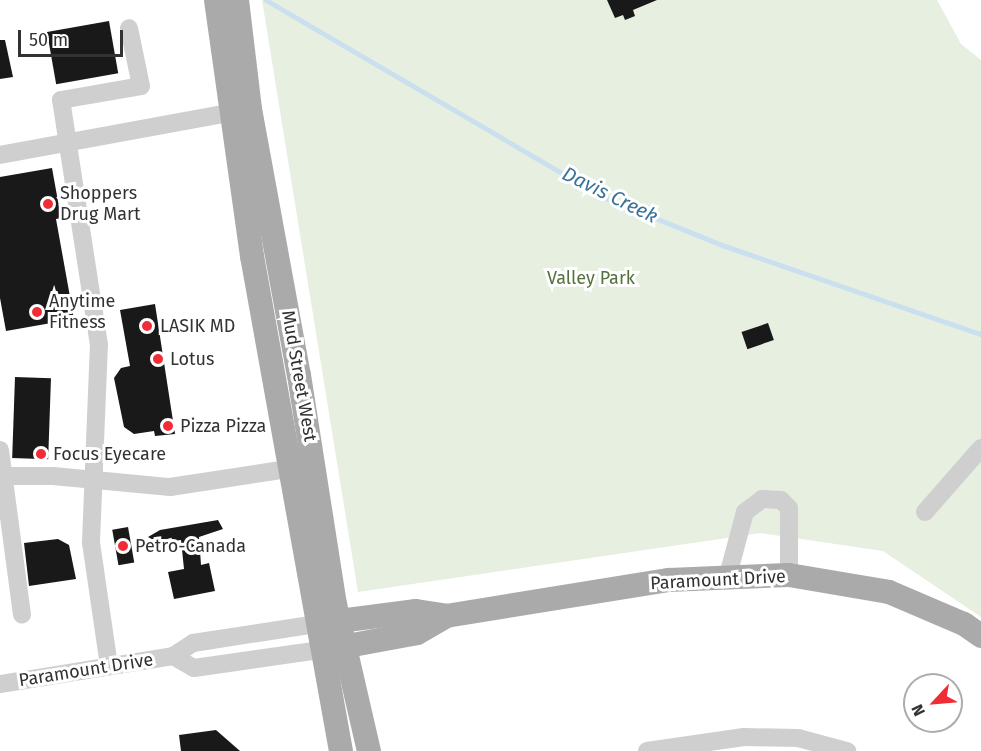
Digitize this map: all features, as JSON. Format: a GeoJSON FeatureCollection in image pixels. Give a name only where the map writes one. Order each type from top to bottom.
{"type":"FeatureCollection","features":[{"type":"Feature","properties":{"kind":"main road","name":"Mud Street West"},"geometry":{"type":"LineString","coordinates":[[227,3],[229,113],[288,469],[341,751]]}},
{"type":"Feature","properties":{"kind":"main road","name":"Mud Street West"},"geometry":{"type":"LineString","coordinates":[[227,3],[250,109],[340,621],[369,751]]}},
{"type":"Feature","properties":{"kind":"main road","name":"Paramount Drive"},"geometry":{"type":"LineString","coordinates":[[316,624],[416,610],[446,616],[669,580],[728,575],[789,574],[889,591],[964,624],[981,636]]}},
{"type":"Feature","properties":{"kind":"main road","name":"Paramount Drive"},"geometry":{"type":"LineString","coordinates":[[321,650],[417,633],[446,616]]}},
{"type":"Feature","properties":{"kind":"street"},"geometry":{"type":"LineString","coordinates":[[109,666],[91,542],[99,345],[61,100],[141,86],[129,28]]}},
{"type":"Feature","properties":{"kind":"street"},"geometry":{"type":"LineString","coordinates":[[0,155],[229,113]]}},
{"type":"Feature","properties":{"kind":"street"},"geometry":{"type":"LineString","coordinates":[[925,512],[981,448]]}},
{"type":"Feature","properties":{"kind":"street"},"geometry":{"type":"LineString","coordinates":[[0,450],[22,615]]}},
{"type":"Feature","properties":{"kind":"street"},"geometry":{"type":"LineString","coordinates":[[3,476],[193,486],[288,469]]}},
{"type":"Feature","properties":{"kind":"street"},"geometry":{"type":"LineString","coordinates":[[728,575],[745,512],[762,500],[781,500],[789,507],[789,574]]}},
{"type":"Feature","properties":{"kind":"street","name":"Paramount Drive"},"geometry":{"type":"LineString","coordinates":[[0,684],[173,656],[193,643],[316,624]]}},
{"type":"Feature","properties":{"kind":"street","name":"Paramount Drive"},"geometry":{"type":"LineString","coordinates":[[173,656],[194,668],[321,650]]}},
{"type":"Feature","properties":{"kind":"street"},"geometry":{"type":"LineString","coordinates":[[647,751],[798,738],[847,751]]}},
{"type":"Feature","properties":{"kind":"green space","name":"Valley Park"},"geometry":{"type":"Polygon","coordinates":[[[262,0],[937,0],[961,44],[981,60],[981,617],[883,551],[761,533],[358,592],[262,0]]]}},
{"type":"Feature","properties":{"kind":"building"},"geometry":{"type":"Polygon","coordinates":[[[607,0],[657,0],[633,10],[635,16],[625,20],[623,15],[615,18],[607,0]]]}},
{"type":"Feature","properties":{"kind":"building"},"geometry":{"type":"Polygon","coordinates":[[[109,21],[118,73],[56,84],[47,32],[109,21]]]}},
{"type":"Feature","properties":{"kind":"building"},"geometry":{"type":"Polygon","coordinates":[[[0,40],[5,40],[13,77],[0,79],[0,40]]]}},
{"type":"Feature","properties":{"kind":"building"},"geometry":{"type":"Polygon","coordinates":[[[52,168],[61,218],[56,219],[74,319],[6,331],[0,298],[0,177],[52,168]]]}},
{"type":"Feature","properties":{"kind":"building"},"geometry":{"type":"Polygon","coordinates":[[[155,304],[175,434],[155,436],[154,431],[134,434],[124,427],[114,378],[121,368],[130,366],[120,310],[155,304]]]}},
{"type":"Feature","properties":{"kind":"building"},"geometry":{"type":"Polygon","coordinates":[[[768,323],[774,340],[747,349],[742,332],[768,323]]]}},
{"type":"Feature","properties":{"kind":"building"},"geometry":{"type":"Polygon","coordinates":[[[15,377],[51,378],[48,459],[12,458],[15,377]]]}},
{"type":"Feature","properties":{"kind":"building"},"geometry":{"type":"Polygon","coordinates":[[[218,520],[223,529],[199,537],[201,565],[209,563],[215,591],[174,599],[168,572],[184,569],[181,540],[159,543],[148,537],[160,530],[218,520]]]}},
{"type":"Feature","properties":{"kind":"building","name":"Petro-Canada"},"geometry":{"type":"Polygon","coordinates":[[[128,527],[134,562],[118,565],[112,530],[128,527]]]}},
{"type":"Feature","properties":{"kind":"building"},"geometry":{"type":"Polygon","coordinates":[[[58,539],[69,545],[76,579],[29,586],[24,543],[58,539]]]}},
{"type":"Feature","properties":{"kind":"building"},"geometry":{"type":"Polygon","coordinates":[[[216,730],[240,751],[181,751],[179,735],[216,730]]]}},
{"type":"Feature","properties":{"kind":"waterway","name":"Davis Creek"},"geometry":{"type":"LineString","coordinates":[[266,0],[601,196],[725,246],[981,334]]}},
{"type":"Feature","properties":{"kind":"place","name":"Shoppers Drug Mart"},"geometry":{"type":"Point","coordinates":[48,204]}},
{"type":"Feature","properties":{"kind":"place","name":"Anytime Fitness"},"geometry":{"type":"Point","coordinates":[37,312]}},
{"type":"Feature","properties":{"kind":"place","name":"LASIK MD"},"geometry":{"type":"Point","coordinates":[147,326]}},
{"type":"Feature","properties":{"kind":"place","name":"Lotus"},"geometry":{"type":"Point","coordinates":[158,359]}},
{"type":"Feature","properties":{"kind":"place","name":"Pizza Pizza"},"geometry":{"type":"Point","coordinates":[168,426]}},
{"type":"Feature","properties":{"kind":"place","name":"Focus Eyecare"},"geometry":{"type":"Point","coordinates":[41,454]}},
{"type":"Feature","properties":{"kind":"place","name":"Petro-Canada"},"geometry":{"type":"Point","coordinates":[123,546]}}]}
